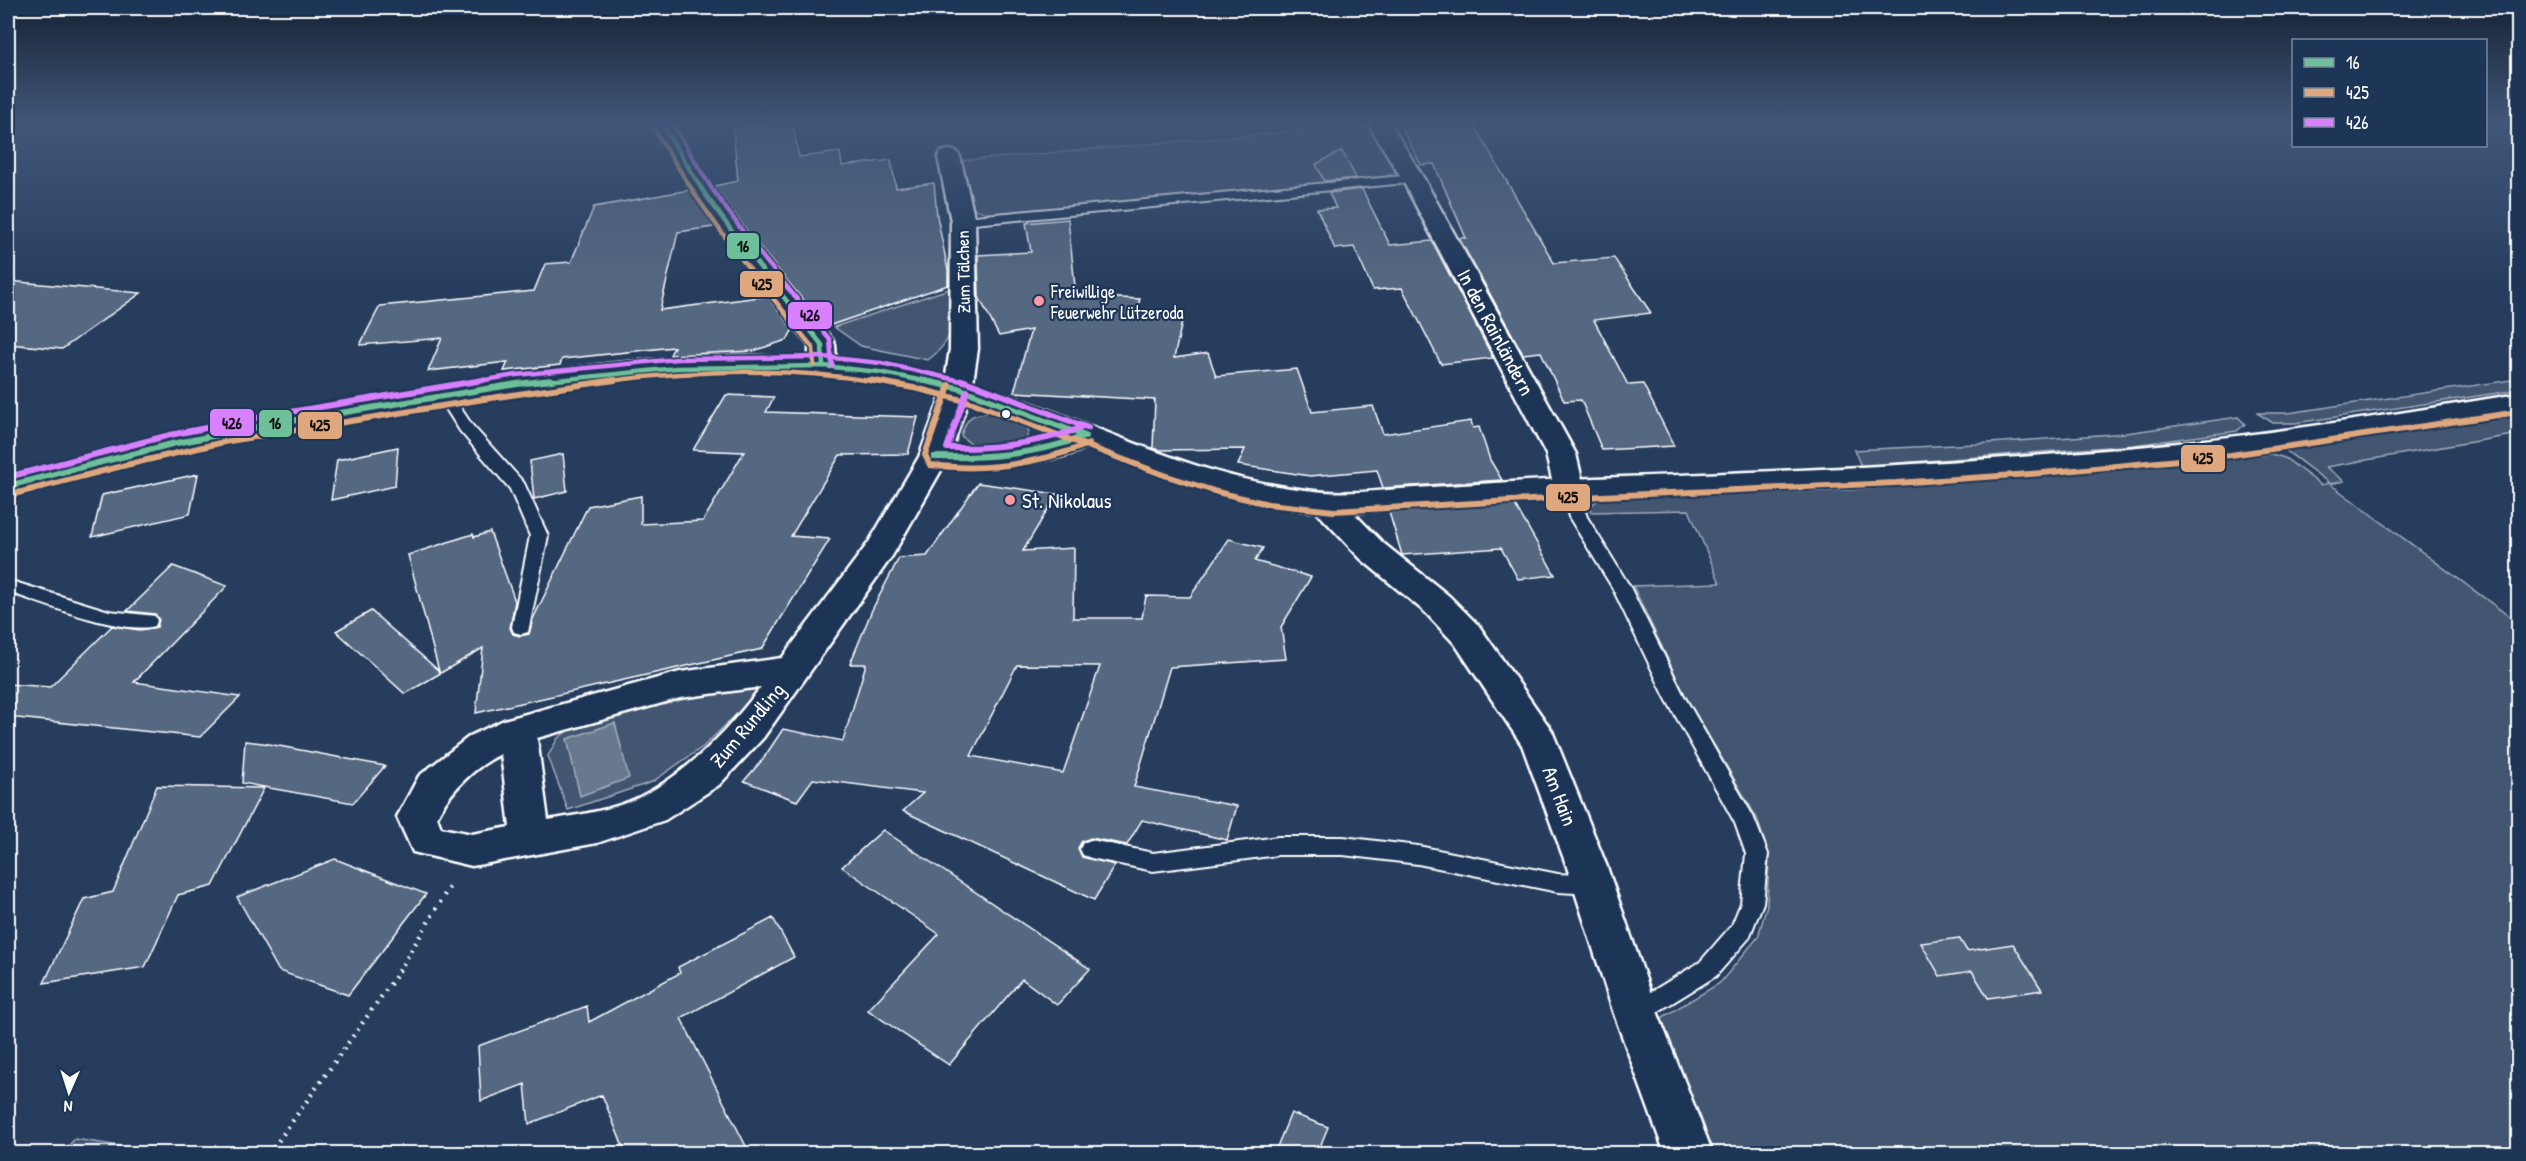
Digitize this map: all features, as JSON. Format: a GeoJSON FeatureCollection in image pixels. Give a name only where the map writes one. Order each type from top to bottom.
{"type":"FeatureCollection","features":[{"type":"Feature","properties":{"kind":"street"},"geometry":{"type":"LineString","coordinates":[[695,177],[736,237],[822,345],[823,366]]}},
{"type":"Feature","properties":{"kind":"street","name":"Zum Tälchen"},"geometry":{"type":"LineString","coordinates":[[953,177],[963,221],[964,349],[958,388]]}},
{"type":"Feature","properties":{"kind":"street","name":"In den Rainländern"},"geometry":{"type":"LineString","coordinates":[[1413,179],[1562,454],[1569,488]]}},
{"type":"Feature","properties":{"kind":"street"},"geometry":{"type":"LineString","coordinates":[[8,486],[172,444],[445,395],[632,371],[756,365],[823,366],[879,372],[958,388],[1021,410],[1140,459],[1223,486],[1283,499],[1326,503],[1569,488],[1883,477],[2138,456],[2273,441],[2518,403]]}},
{"type":"Feature","properties":{"kind":"street","name":"Zum Rundling"},"geometry":{"type":"LineString","coordinates":[[793,669],[680,685],[518,730],[483,746],[456,766],[433,788],[417,816],[427,841],[472,850],[597,827],[651,809],[706,774],[750,728],[793,669],[881,548],[934,457],[958,388]]}},
{"type":"Feature","properties":{"kind":"street"},"geometry":{"type":"LineString","coordinates":[[934,457],[992,459],[1058,449],[1085,436]]}},
{"type":"Feature","properties":{"kind":"street","name":"Am Hain"},"geometry":{"type":"LineString","coordinates":[[1326,503],[1372,551],[1437,604],[1467,635],[1539,741],[1593,885],[1636,1014],[1689,1154]]}},
{"type":"Feature","properties":{"kind":"street"},"geometry":{"type":"LineString","coordinates":[[518,730],[531,840]]}},
{"type":"Feature","properties":{"kind":"lane"},"geometry":{"type":"LineString","coordinates":[[963,221],[1413,179]]}},
{"type":"Feature","properties":{"kind":"lane"},"geometry":{"type":"LineString","coordinates":[[445,395],[466,428],[518,487],[539,536],[520,627]]}},
{"type":"Feature","properties":{"kind":"lane"},"geometry":{"type":"LineString","coordinates":[[1569,488],[1578,517],[1621,587],[1675,697],[1745,822],[1756,855],[1752,903],[1741,931],[1708,969],[1636,1014]]}},
{"type":"Feature","properties":{"kind":"lane"},"geometry":{"type":"LineString","coordinates":[[8,586],[108,617],[148,621]]}},
{"type":"Feature","properties":{"kind":"lane"},"geometry":{"type":"LineString","coordinates":[[1091,849],[1153,862],[1278,846],[1343,846],[1418,855],[1558,883],[1593,885]]}},
{"type":"Feature","properties":{"kind":"path"},"geometry":{"type":"LineString","coordinates":[[269,1154],[396,976],[472,850]]}},
{"type":"Feature","properties":{"kind":"shaded area"},"geometry":{"type":"Polygon","coordinates":[[[961,177],[1383,177],[991,214],[965,206],[961,177]]]}},
{"type":"Feature","properties":{"kind":"shaded area"},"geometry":{"type":"Polygon","coordinates":[[[952,288],[952,320],[949,336],[938,352],[928,360],[861,346],[834,327],[952,288]]]}},
{"type":"Feature","properties":{"kind":"shaded area"},"geometry":{"type":"Polygon","coordinates":[[[2518,379],[2518,390],[2295,423],[2273,423],[2257,413],[2288,413],[2518,379]]]}},
{"type":"Feature","properties":{"kind":"shaded area"},"geometry":{"type":"Polygon","coordinates":[[[2518,403],[2518,434],[2326,467],[2344,481],[2330,484],[2518,623],[2518,1153],[1707,1153],[1656,1021],[1720,983],[1758,937],[1767,905],[1769,856],[1757,818],[1686,697],[1633,586],[1720,583],[1689,510],[1591,512],[1590,506],[1601,498],[1849,490],[2012,479],[2271,454],[2285,458],[2321,485],[2329,483],[2273,441],[2518,403]]]}},
{"type":"Feature","properties":{"kind":"shaded area"},"geometry":{"type":"Polygon","coordinates":[[[993,412],[1026,425],[1029,432],[1025,441],[1010,448],[992,449],[975,445],[961,436],[971,417],[993,412]]]}},
{"type":"Feature","properties":{"kind":"shaded area"},"geometry":{"type":"Polygon","coordinates":[[[2238,417],[2245,424],[2237,431],[2133,445],[1861,466],[1854,450],[2126,433],[2238,417]]]}},
{"type":"Feature","properties":{"kind":"shaded area"},"geometry":{"type":"Polygon","coordinates":[[[745,681],[757,688],[753,698],[704,746],[652,782],[568,810],[548,756],[558,738],[577,724],[745,681]]]}},
{"type":"Feature","properties":{"kind":"shaded area"},"geometry":{"type":"Polygon","coordinates":[[[615,723],[629,778],[580,796],[567,739],[615,723]]]}},
{"type":"Feature","properties":{"kind":"shaded area"},"geometry":{"type":"Polygon","coordinates":[[[75,1139],[164,1153],[61,1153],[75,1139]]]}},
{"type":"Feature","properties":{"kind":"building"},"geometry":{"type":"Polygon","coordinates":[[[738,177],[894,177],[896,188],[934,183],[937,216],[948,270],[948,285],[825,327],[753,239],[714,186],[738,181],[738,177]]]}},
{"type":"Feature","properties":{"kind":"building"},"geometry":{"type":"Polygon","coordinates":[[[1322,177],[1356,178],[1324,181],[1322,177]]]}},
{"type":"Feature","properties":{"kind":"building"},"geometry":{"type":"Polygon","coordinates":[[[1440,177],[1504,177],[1554,263],[1614,258],[1651,313],[1594,320],[1628,385],[1643,384],[1674,446],[1602,450],[1581,400],[1564,401],[1541,352],[1523,354],[1459,238],[1466,238],[1440,177]]]}},
{"type":"Feature","properties":{"kind":"building"},"geometry":{"type":"Polygon","coordinates":[[[1362,189],[1390,245],[1432,241],[1493,358],[1441,364],[1402,288],[1373,290],[1354,247],[1335,249],[1317,209],[1336,208],[1329,193],[1362,189]]]}},
{"type":"Feature","properties":{"kind":"building"},"geometry":{"type":"Polygon","coordinates":[[[689,190],[714,227],[678,232],[660,310],[767,296],[793,329],[787,340],[753,351],[670,355],[674,347],[562,359],[560,365],[504,371],[508,362],[428,371],[442,338],[360,345],[380,306],[534,291],[545,264],[571,262],[594,207],[689,190]]]}},
{"type":"Feature","properties":{"kind":"building"},"geometry":{"type":"Polygon","coordinates":[[[1068,219],[1076,296],[1140,299],[1135,315],[1183,317],[1174,358],[1208,353],[1216,376],[1297,369],[1312,412],[1373,406],[1383,434],[1471,421],[1473,428],[1479,427],[1490,460],[1502,480],[1383,488],[1377,470],[1310,476],[1238,465],[1245,449],[1159,450],[1153,448],[1155,400],[1014,392],[1031,330],[999,336],[979,297],[978,255],[1031,252],[1026,223],[1068,219]]]}},
{"type":"Feature","properties":{"kind":"building"},"geometry":{"type":"Polygon","coordinates":[[[8,281],[141,293],[62,349],[8,344],[8,281]]]}},
{"type":"Feature","properties":{"kind":"building"},"geometry":{"type":"Polygon","coordinates":[[[726,395],[774,397],[766,412],[918,417],[908,454],[840,455],[791,536],[830,539],[762,649],[476,713],[483,648],[405,694],[336,631],[371,611],[439,671],[408,555],[473,534],[474,537],[490,532],[515,601],[510,628],[513,634],[520,636],[529,634],[533,619],[588,506],[641,496],[641,524],[703,521],[744,452],[693,450],[726,395]]]}},
{"type":"Feature","properties":{"kind":"building"},"geometry":{"type":"Polygon","coordinates":[[[398,447],[395,486],[331,500],[337,460],[398,447]]]}},
{"type":"Feature","properties":{"kind":"building"},"geometry":{"type":"Polygon","coordinates":[[[563,454],[567,491],[534,499],[530,461],[563,454]]]}},
{"type":"Feature","properties":{"kind":"building"},"geometry":{"type":"Polygon","coordinates":[[[198,474],[190,514],[92,537],[102,495],[198,474]]]}},
{"type":"Feature","properties":{"kind":"building"},"geometry":{"type":"Polygon","coordinates":[[[978,483],[1057,494],[1023,551],[1074,548],[1073,618],[1142,618],[1146,596],[1190,597],[1229,539],[1263,548],[1255,561],[1311,577],[1281,627],[1286,659],[1170,667],[1134,787],[1237,806],[1227,840],[1142,820],[1127,845],[1091,838],[1082,841],[1078,848],[1082,857],[1115,865],[1094,900],[903,811],[923,793],[813,779],[797,801],[744,781],[763,759],[783,729],[843,741],[866,664],[850,664],[872,610],[899,558],[927,556],[978,483]],[[1017,665],[971,756],[1063,773],[1100,666],[1017,665]]]}},
{"type":"Feature","properties":{"kind":"building"},"geometry":{"type":"Polygon","coordinates":[[[1514,503],[1555,575],[1518,579],[1501,548],[1402,555],[1389,512],[1514,503]]]}},
{"type":"Feature","properties":{"kind":"building"},"geometry":{"type":"Polygon","coordinates":[[[173,566],[227,586],[134,682],[240,697],[200,737],[8,717],[8,684],[50,687],[112,626],[140,630],[157,627],[159,620],[155,614],[127,611],[173,566]]]}},
{"type":"Feature","properties":{"kind":"building"},"geometry":{"type":"Polygon","coordinates":[[[245,741],[385,766],[353,803],[242,783],[245,741]]]}},
{"type":"Feature","properties":{"kind":"building"},"geometry":{"type":"Polygon","coordinates":[[[157,786],[264,788],[213,886],[178,895],[145,967],[44,983],[84,899],[113,892],[157,786]]]}},
{"type":"Feature","properties":{"kind":"building"},"geometry":{"type":"Polygon","coordinates":[[[883,830],[1090,969],[1057,1005],[1022,979],[949,1065],[868,1010],[939,934],[842,867],[883,830]]]}},
{"type":"Feature","properties":{"kind":"building"},"geometry":{"type":"Polygon","coordinates":[[[335,859],[426,894],[348,995],[279,971],[237,897],[335,859]]]}},
{"type":"Feature","properties":{"kind":"building"},"geometry":{"type":"Polygon","coordinates":[[[773,918],[794,957],[681,1018],[750,1154],[626,1154],[602,1095],[529,1124],[525,1084],[481,1101],[478,1046],[587,1006],[589,1022],[680,973],[678,967],[773,918]]]}},
{"type":"Feature","properties":{"kind":"building"},"geometry":{"type":"Polygon","coordinates":[[[1959,938],[1967,951],[2013,944],[2042,990],[1988,998],[1972,971],[1940,976],[1921,943],[1959,938]]]}},
{"type":"Feature","properties":{"kind":"building"},"geometry":{"type":"Polygon","coordinates":[[[1291,1113],[1328,1127],[1317,1154],[1274,1154],[1291,1113]]]}},
{"type":"Feature","properties":{"kind":"transit line","name":"425"},"geometry":{"type":"LineString","coordinates":[[684,177],[735,251],[813,348],[814,366]]}},
{"type":"Feature","properties":{"kind":"transit line","name":"16"},"geometry":{"type":"LineString","coordinates":[[695,177],[742,245],[822,345],[823,366]]}},
{"type":"Feature","properties":{"kind":"transit line","name":"426"},"geometry":{"type":"LineString","coordinates":[[705,177],[749,240],[830,340],[832,366]]}},
{"type":"Feature","properties":{"kind":"transit line","name":"426"},"geometry":{"type":"LineString","coordinates":[[8,477],[170,435],[272,415],[516,375],[677,359],[823,357],[881,363],[961,380],[1088,428]]}},
{"type":"Feature","properties":{"kind":"transit line","name":"16"},"geometry":{"type":"LineString","coordinates":[[8,486],[172,444],[273,424],[517,384],[677,368],[823,366],[879,372],[958,388],[1085,436]]}},
{"type":"Feature","properties":{"kind":"transit line","name":"425"},"geometry":{"type":"LineString","coordinates":[[10,495],[103,470],[224,442],[546,389],[671,375],[796,373],[858,379],[919,389],[970,402],[1020,419],[1167,476],[1217,492],[1268,504],[1321,511],[1360,511],[1602,496],[1896,483],[2116,467],[2231,455],[2518,412]]}},
{"type":"Feature","properties":{"kind":"transit line","name":"425"},"geometry":{"type":"LineString","coordinates":[[949,385],[925,455],[930,465],[950,468],[990,468],[1052,457],[1089,444]]}},
{"type":"Feature","properties":{"kind":"transit line","name":"426"},"geometry":{"type":"LineString","coordinates":[[967,391],[947,448],[1015,446],[1048,439],[1081,428]]}},
{"type":"Feature","properties":{"kind":"transit line","name":"16"},"geometry":{"type":"LineString","coordinates":[[934,457],[973,458],[1011,455],[1048,448],[1085,436]]}},
{"type":"Feature","properties":{"kind":"place","name":"Freiwillige Feuerwehr Lützeroda"},"geometry":{"type":"Point","coordinates":[1039,301]}},
{"type":"Feature","properties":{"kind":"place","name":"St. Nikolaus"},"geometry":{"type":"Point","coordinates":[1010,500]}}]}
